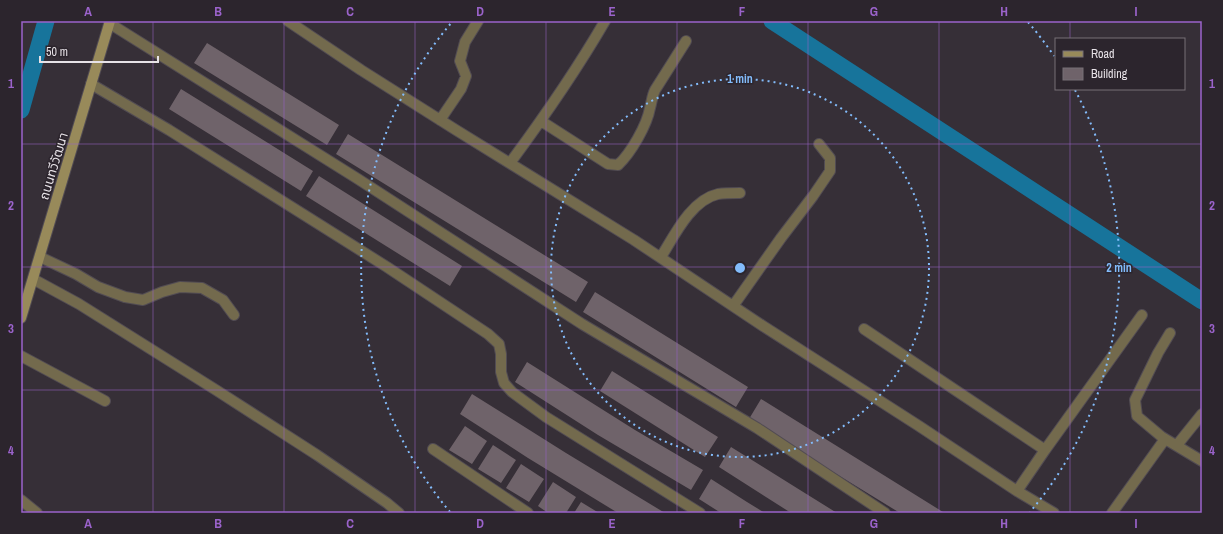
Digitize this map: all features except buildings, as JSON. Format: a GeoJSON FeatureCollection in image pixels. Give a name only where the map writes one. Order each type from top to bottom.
{"type":"FeatureCollection","features":[{"type":"Feature","properties":{"kind":"main road","name":"ถนนทวีวัฒนา"},"geometry":{"type":"LineString","coordinates":[[21,318],[109,22]]}},
{"type":"Feature","properties":{"kind":"street"},"geometry":{"type":"LineString","coordinates":[[288,21],[440,120],[579,205],[975,462],[1017,491],[1054,513]]}},
{"type":"Feature","properties":{"kind":"street"},"geometry":{"type":"LineString","coordinates":[[440,120],[462,89],[466,76],[460,61],[463,48],[478,21]]}},
{"type":"Feature","properties":{"kind":"street"},"geometry":{"type":"LineString","coordinates":[[510,163],[541,121],[587,53],[605,21]]}},
{"type":"Feature","properties":{"kind":"street"},"geometry":{"type":"LineString","coordinates":[[109,22],[358,179],[582,324],[757,428],[885,513]]}},
{"type":"Feature","properties":{"kind":"street"},"geometry":{"type":"LineString","coordinates":[[541,121],[608,164],[618,165],[626,158],[641,132],[650,108],[651,98],[686,41]]}},
{"type":"Feature","properties":{"kind":"street"},"geometry":{"type":"LineString","coordinates":[[91,84],[169,130],[387,267],[488,334],[499,344],[501,354],[501,372],[504,383],[512,392],[546,417],[700,513]]}},
{"type":"Feature","properties":{"kind":"street"},"geometry":{"type":"LineString","coordinates":[[733,306],[830,171],[830,158],[820,144]]}},
{"type":"Feature","properties":{"kind":"street"},"geometry":{"type":"LineString","coordinates":[[661,258],[689,213],[704,200],[717,194],[740,193]]}},
{"type":"Feature","properties":{"kind":"street"},"geometry":{"type":"LineString","coordinates":[[40,257],[76,274],[98,287],[125,297],[143,300],[162,292],[180,287],[202,288],[223,300],[234,315]]}},
{"type":"Feature","properties":{"kind":"street"},"geometry":{"type":"LineString","coordinates":[[33,279],[79,304],[317,454],[399,513]]}},
{"type":"Feature","properties":{"kind":"street"},"geometry":{"type":"LineString","coordinates":[[1017,491],[1142,315]]}},
{"type":"Feature","properties":{"kind":"street"},"geometry":{"type":"LineString","coordinates":[[864,329],[990,411],[1045,450]]}},
{"type":"Feature","properties":{"kind":"street"},"geometry":{"type":"LineString","coordinates":[[1170,333],[1158,353],[1135,400],[1137,416],[1165,439],[1202,461]]}},
{"type":"Feature","properties":{"kind":"street"},"geometry":{"type":"LineString","coordinates":[[21,356],[105,401]]}},
{"type":"Feature","properties":{"kind":"street"},"geometry":{"type":"LineString","coordinates":[[1177,445],[1202,414]]}},
{"type":"Feature","properties":{"kind":"street"},"geometry":{"type":"LineString","coordinates":[[1112,513],[1165,439]]}},
{"type":"Feature","properties":{"kind":"street"},"geometry":{"type":"LineString","coordinates":[[433,449],[528,513]]}},
{"type":"Feature","properties":{"kind":"street"},"geometry":{"type":"LineString","coordinates":[[21,500],[37,513]]}},
{"type":"Feature","properties":{"kind":"waterway"},"geometry":{"type":"LineString","coordinates":[[21,110],[46,21]]}},
{"type":"Feature","properties":{"kind":"waterway"},"geometry":{"type":"LineString","coordinates":[[772,21],[1202,301]]}}]}
